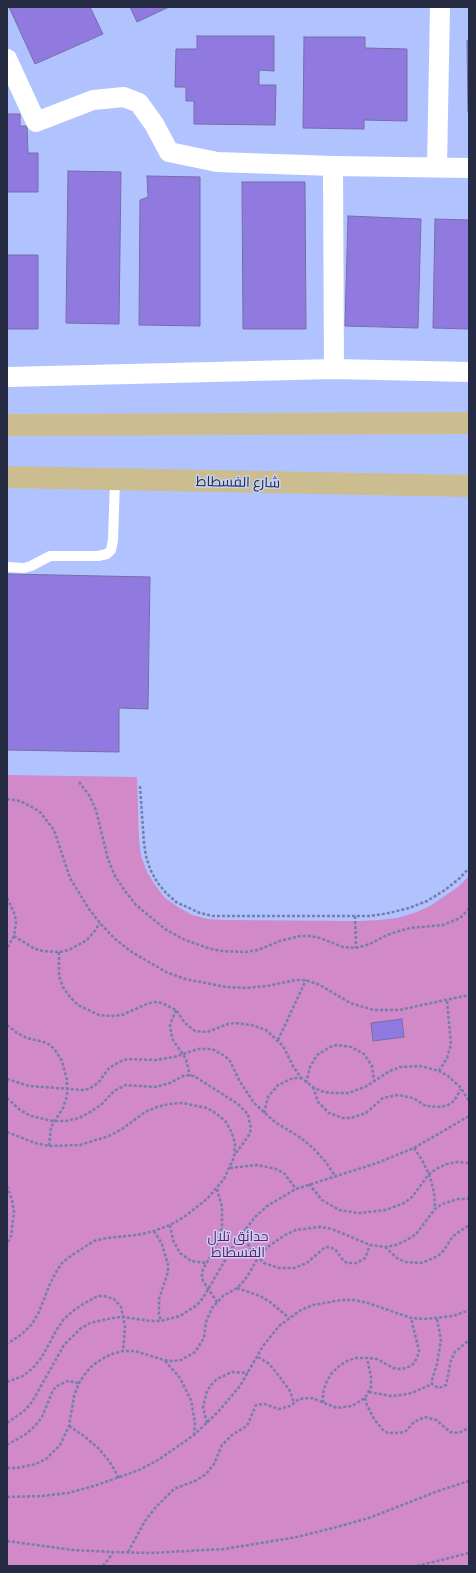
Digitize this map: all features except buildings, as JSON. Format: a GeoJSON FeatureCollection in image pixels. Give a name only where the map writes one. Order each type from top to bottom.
{"type":"FeatureCollection","features":[{"type":"Feature","properties":{"kind":"main road"},"geometry":{"type":"LineString","coordinates":[[7,424],[469,423]]}},
{"type":"Feature","properties":{"kind":"main road","name":"شارع الفسطاط"},"geometry":{"type":"LineString","coordinates":[[7,477],[469,486]]}},
{"type":"Feature","properties":{"kind":"street"},"geometry":{"type":"LineString","coordinates":[[437,167],[440,7]]}},
{"type":"Feature","properties":{"kind":"street"},"geometry":{"type":"LineString","coordinates":[[7,59],[36,122],[93,100],[124,97],[139,103],[154,124],[169,152],[216,162],[333,166],[469,168]]}},
{"type":"Feature","properties":{"kind":"street"},"geometry":{"type":"LineString","coordinates":[[333,166],[334,369]]}},
{"type":"Feature","properties":{"kind":"street"},"geometry":{"type":"LineString","coordinates":[[7,377],[334,369],[469,372]]}},
{"type":"Feature","properties":{"kind":"lane"},"geometry":{"type":"LineString","coordinates":[[7,567],[24,568],[50,556],[98,556],[107,554],[111,550],[113,540],[115,480]]}},
{"type":"Feature","properties":{"kind":"path"},"geometry":{"type":"LineString","coordinates":[[79,782],[89,795],[96,810],[107,854],[115,876],[136,905],[165,929],[185,940],[220,952],[246,952],[258,950],[290,938],[300,936],[310,936],[343,947],[356,948],[370,944],[398,931],[410,928],[439,926],[452,922],[460,918],[469,909]]}},
{"type":"Feature","properties":{"kind":"path"},"geometry":{"type":"LineString","coordinates":[[140,786],[146,856],[150,869],[157,882],[176,902],[200,913],[213,916],[355,916],[389,913],[409,908],[427,901],[445,890],[460,878],[469,868]]}},
{"type":"Feature","properties":{"kind":"path"},"geometry":{"type":"LineString","coordinates":[[7,799],[20,801],[40,812],[54,830],[70,878],[85,904],[100,924],[114,938],[130,951],[154,966],[185,979],[226,987],[246,988],[306,980],[320,985],[350,1003],[374,1010],[399,1010],[469,995]]}},
{"type":"Feature","properties":{"kind":"path"},"geometry":{"type":"LineString","coordinates":[[7,898],[15,915],[16,930],[7,948]]}},
{"type":"Feature","properties":{"kind":"path"},"geometry":{"type":"LineString","coordinates":[[355,916],[356,948]]}},
{"type":"Feature","properties":{"kind":"path"},"geometry":{"type":"LineString","coordinates":[[14,936],[35,949],[59,952],[79,945],[87,940],[100,924]]}},
{"type":"Feature","properties":{"kind":"path"},"geometry":{"type":"LineString","coordinates":[[59,952],[59,976],[63,987],[78,1005],[99,1015],[122,1015],[154,1002],[169,1006],[176,1010],[185,1023],[195,1031],[207,1032],[228,1024],[243,1024],[266,1030],[283,1046],[292,1066],[306,1083],[330,1093],[348,1093],[365,1087],[386,1073],[400,1067],[420,1066],[439,1071],[448,1076],[461,1088],[469,1101]]}},
{"type":"Feature","properties":{"kind":"path"},"geometry":{"type":"LineString","coordinates":[[278,1040],[306,980]]}},
{"type":"Feature","properties":{"kind":"path"},"geometry":{"type":"LineString","coordinates":[[439,1071],[447,1058],[451,1044],[447,1000]]}},
{"type":"Feature","properties":{"kind":"path"},"geometry":{"type":"LineString","coordinates":[[176,1010],[170,1025],[171,1033],[173,1040],[184,1054],[188,1064],[190,1076]]}},
{"type":"Feature","properties":{"kind":"path"},"geometry":{"type":"LineString","coordinates":[[7,1025],[17,1033],[27,1038],[44,1042],[55,1050],[62,1061],[68,1089],[63,1108],[53,1121],[49,1133],[49,1146]]}},
{"type":"Feature","properties":{"kind":"path"},"geometry":{"type":"LineString","coordinates":[[306,1083],[310,1067],[317,1055],[330,1047],[337,1045],[351,1047],[364,1054],[372,1066],[374,1081]]}},
{"type":"Feature","properties":{"kind":"path"},"geometry":{"type":"LineString","coordinates":[[7,1079],[29,1086],[83,1090],[94,1086],[102,1079],[109,1068],[121,1061],[128,1059],[156,1060],[184,1054],[198,1048],[212,1049],[225,1056],[230,1061],[246,1092],[254,1103],[275,1122],[301,1138],[314,1149],[326,1162],[335,1176]]}},
{"type":"Feature","properties":{"kind":"path"},"geometry":{"type":"LineString","coordinates":[[7,1098],[20,1110],[30,1116],[53,1121],[66,1121],[78,1118],[101,1106],[114,1091],[126,1085],[155,1087],[170,1083],[181,1077],[190,1076],[198,1078],[238,1104],[248,1114],[251,1128],[249,1135],[234,1156]]}},
{"type":"Feature","properties":{"kind":"path"},"geometry":{"type":"LineString","coordinates":[[264,1113],[268,1097],[278,1084],[293,1078],[301,1078]]}},
{"type":"Feature","properties":{"kind":"path"},"geometry":{"type":"LineString","coordinates":[[313,1087],[318,1102],[329,1113],[343,1118],[351,1118],[366,1113],[384,1098],[398,1095],[413,1098],[426,1106],[441,1107],[454,1101],[461,1088]]}},
{"type":"Feature","properties":{"kind":"path"},"geometry":{"type":"LineString","coordinates":[[7,1132],[20,1138],[49,1146],[80,1146],[109,1136],[122,1129],[145,1112],[156,1107],[182,1103],[207,1108],[217,1114],[226,1122],[232,1133],[235,1144],[234,1156],[230,1168],[216,1188],[196,1209],[170,1226],[137,1235],[107,1238],[94,1242],[72,1255],[62,1264],[55,1274],[39,1312],[32,1324],[22,1334],[7,1344]]}},
{"type":"Feature","properties":{"kind":"path"},"geometry":{"type":"LineString","coordinates":[[7,1423],[32,1402],[57,1355],[71,1336],[90,1323],[123,1317],[161,1321],[180,1316],[197,1305],[245,1229],[255,1217],[268,1206],[296,1188],[377,1163],[414,1148],[469,1116]]}},
{"type":"Feature","properties":{"kind":"path"},"geometry":{"type":"LineString","coordinates":[[414,1148],[429,1174],[434,1192],[435,1209]]}},
{"type":"Feature","properties":{"kind":"path"},"geometry":{"type":"LineString","coordinates":[[308,1184],[322,1200],[339,1210],[360,1212],[386,1210],[404,1203],[419,1190],[429,1174],[447,1164],[457,1162],[469,1163]]}},
{"type":"Feature","properties":{"kind":"path"},"geometry":{"type":"LineString","coordinates":[[230,1168],[257,1165],[267,1166],[284,1173],[296,1188]]}},
{"type":"Feature","properties":{"kind":"path"},"geometry":{"type":"LineString","coordinates":[[7,1186],[14,1212],[14,1224],[7,1245]]}},
{"type":"Feature","properties":{"kind":"path"},"geometry":{"type":"LineString","coordinates":[[216,1188],[222,1207],[222,1228],[216,1247],[206,1263],[202,1275],[203,1281],[217,1302]]}},
{"type":"Feature","properties":{"kind":"path"},"geometry":{"type":"LineString","coordinates":[[7,1468],[27,1467],[46,1459],[60,1445],[66,1436],[74,1396],[79,1383],[93,1365],[112,1354],[123,1352],[135,1351],[164,1360],[181,1360],[195,1352],[204,1338],[209,1314],[217,1302],[237,1288],[248,1275],[266,1248],[285,1234],[308,1228],[332,1229],[370,1245],[385,1247],[396,1245],[416,1234],[435,1209],[450,1201],[469,1199]]}},
{"type":"Feature","properties":{"kind":"path"},"geometry":{"type":"LineString","coordinates":[[385,1247],[397,1258],[405,1262],[422,1263],[438,1256],[454,1236],[469,1224]]}},
{"type":"Feature","properties":{"kind":"path"},"geometry":{"type":"LineString","coordinates":[[170,1226],[172,1240],[180,1253],[191,1261],[206,1263]]}},
{"type":"Feature","properties":{"kind":"path"},"geometry":{"type":"LineString","coordinates":[[245,1229],[247,1242],[253,1253],[258,1258],[271,1266],[286,1269],[294,1268],[308,1262],[324,1248],[328,1247],[335,1249],[347,1263],[357,1263],[365,1258],[370,1245]]}},
{"type":"Feature","properties":{"kind":"path"},"geometry":{"type":"LineString","coordinates":[[154,1231],[162,1244],[168,1265],[168,1272],[159,1299],[159,1314],[161,1321]]}},
{"type":"Feature","properties":{"kind":"path"},"geometry":{"type":"LineString","coordinates":[[237,1288],[260,1296],[270,1302],[289,1318]]}},
{"type":"Feature","properties":{"kind":"path"},"geometry":{"type":"LineString","coordinates":[[7,1382],[23,1376],[33,1368],[42,1356],[57,1329],[73,1311],[98,1296],[109,1297],[118,1303],[123,1317],[126,1335],[123,1352]]}},
{"type":"Feature","properties":{"kind":"path"},"geometry":{"type":"LineString","coordinates":[[7,1497],[42,1496],[68,1492],[119,1478],[158,1460],[194,1435],[230,1400],[248,1374],[271,1335],[289,1318],[313,1305],[341,1300],[368,1303],[411,1318],[437,1319],[453,1316],[469,1310]]}},
{"type":"Feature","properties":{"kind":"path"},"geometry":{"type":"LineString","coordinates":[[323,1403],[323,1393],[331,1374],[338,1367],[356,1358],[377,1360],[393,1368],[400,1369],[407,1368],[412,1364],[417,1358],[419,1351],[411,1318]]}},
{"type":"Feature","properties":{"kind":"path"},"geometry":{"type":"LineString","coordinates":[[432,1384],[440,1352],[441,1340],[437,1319]]}},
{"type":"Feature","properties":{"kind":"path"},"geometry":{"type":"LineString","coordinates":[[432,1384],[439,1388],[446,1385],[448,1368],[451,1360],[461,1346],[469,1340]]}},
{"type":"Feature","properties":{"kind":"path"},"geometry":{"type":"LineString","coordinates":[[258,1357],[268,1363],[276,1372],[290,1391],[294,1402]]}},
{"type":"Feature","properties":{"kind":"path"},"geometry":{"type":"LineString","coordinates":[[128,1553],[142,1526],[156,1507],[174,1489],[195,1481],[206,1474],[214,1464],[222,1445],[232,1435],[247,1426],[256,1405],[264,1404],[279,1409],[285,1408],[300,1399],[312,1398],[337,1408],[352,1406],[365,1398],[369,1392],[371,1377],[367,1358]]}},
{"type":"Feature","properties":{"kind":"path"},"geometry":{"type":"LineString","coordinates":[[164,1360],[180,1378],[191,1400],[194,1435]]}},
{"type":"Feature","properties":{"kind":"path"},"geometry":{"type":"LineString","coordinates":[[207,1423],[203,1407],[207,1392],[211,1385],[217,1379],[232,1372],[248,1374]]}},
{"type":"Feature","properties":{"kind":"path"},"geometry":{"type":"LineString","coordinates":[[7,1445],[26,1434],[35,1426],[42,1417],[53,1390],[57,1386],[67,1381],[79,1383]]}},
{"type":"Feature","properties":{"kind":"path"},"geometry":{"type":"LineString","coordinates":[[369,1392],[390,1396],[402,1395],[412,1393],[432,1384]]}},
{"type":"Feature","properties":{"kind":"path"},"geometry":{"type":"LineString","coordinates":[[365,1398],[366,1406],[374,1419],[383,1430],[388,1433],[400,1433],[406,1431],[414,1422],[425,1417],[436,1420],[450,1432],[458,1433],[469,1428]]}},
{"type":"Feature","properties":{"kind":"path"},"geometry":{"type":"LineString","coordinates":[[69,1426],[98,1448],[110,1462],[119,1478]]}},
{"type":"Feature","properties":{"kind":"path"},"geometry":{"type":"LineString","coordinates":[[7,1541],[73,1550],[128,1553],[188,1552],[224,1549],[297,1537],[369,1518],[438,1491],[469,1481]]}},
{"type":"Feature","properties":{"kind":"path"},"geometry":{"type":"LineString","coordinates":[[103,1566],[113,1552]]}},
{"type":"Feature","properties":{"kind":"path"},"geometry":{"type":"LineString","coordinates":[[417,1566],[469,1553]]}},
{"type":"Feature","properties":{"kind":"green space","name":"حدائق تلال الفسطاط"},"geometry":{"type":"Polygon","coordinates":[[[7,775],[137,777],[139,841],[141,856],[147,872],[165,898],[192,915],[208,919],[360,921],[397,918],[430,906],[458,887],[469,876],[469,1566],[7,1566],[7,775]]]}}]}
